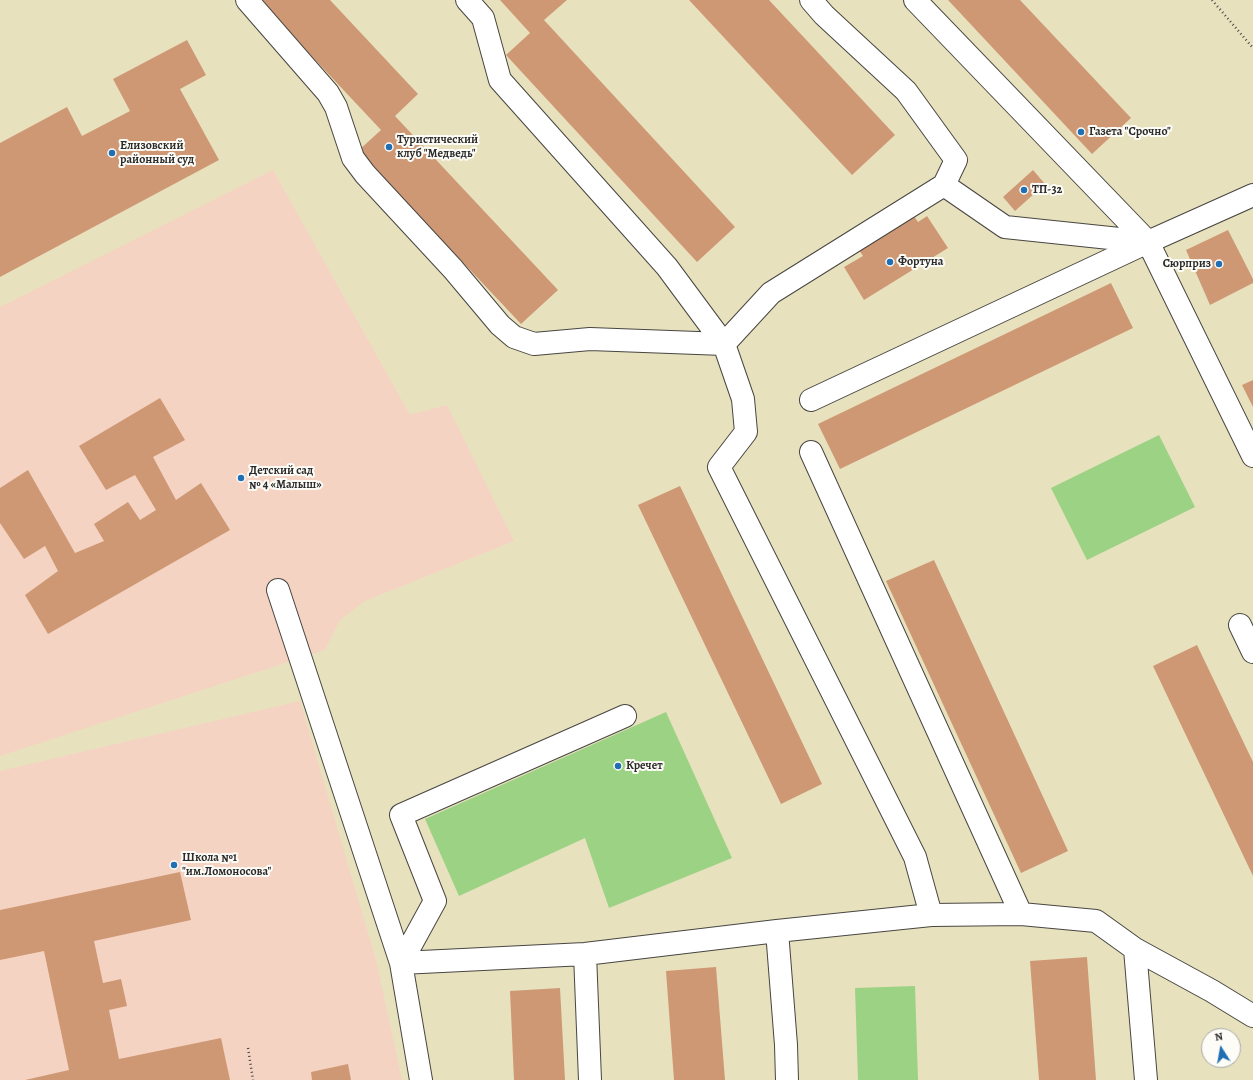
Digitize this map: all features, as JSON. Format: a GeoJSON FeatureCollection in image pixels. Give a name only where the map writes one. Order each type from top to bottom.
{"type":"FeatureCollection","features":[{"type":"Feature","properties":{"kind":"street"},"geometry":{"type":"LineString","coordinates":[[247,0],[328,93],[336,107],[353,158],[365,174],[454,269],[500,325],[514,337],[534,344],[590,339],[724,344]]}},
{"type":"Feature","properties":{"kind":"street"},"geometry":{"type":"LineString","coordinates":[[467,0],[483,18],[500,80],[667,267],[724,344],[743,399],[746,432],[719,467],[915,857],[931,915]]}},
{"type":"Feature","properties":{"kind":"street"},"geometry":{"type":"LineString","coordinates":[[724,344],[770,293],[944,186],[956,160],[906,91],[824,15],[811,0]]}},
{"type":"Feature","properties":{"kind":"street"},"geometry":{"type":"LineString","coordinates":[[915,0],[1148,242],[1253,456]]}},
{"type":"Feature","properties":{"kind":"street"},"geometry":{"type":"LineString","coordinates":[[944,186],[1005,227],[1148,242]]}},
{"type":"Feature","properties":{"kind":"street"},"geometry":{"type":"LineString","coordinates":[[811,400],[1148,242],[1253,195]]}},
{"type":"Feature","properties":{"kind":"street"},"geometry":{"type":"LineString","coordinates":[[811,452],[1021,914]]}},
{"type":"Feature","properties":{"kind":"street"},"geometry":{"type":"LineString","coordinates":[[278,590],[401,963],[421,1080]]}},
{"type":"Feature","properties":{"kind":"street"},"geometry":{"type":"LineString","coordinates":[[1240,625],[1253,652]]}},
{"type":"Feature","properties":{"kind":"street"},"geometry":{"type":"LineString","coordinates":[[401,963],[435,901],[402,815],[625,716]]}},
{"type":"Feature","properties":{"kind":"street"},"geometry":{"type":"LineString","coordinates":[[401,963],[585,954],[777,931],[931,915],[1021,914],[1096,921],[1135,949],[1212,991],[1253,1016]]}},
{"type":"Feature","properties":{"kind":"street"},"geometry":{"type":"LineString","coordinates":[[777,931],[786,1045],[787,1080]]}},
{"type":"Feature","properties":{"kind":"street"},"geometry":{"type":"LineString","coordinates":[[1135,949],[1146,1080]]}},
{"type":"Feature","properties":{"kind":"street"},"geometry":{"type":"LineString","coordinates":[[585,954],[590,1080]]}},
{"type":"Feature","properties":{"kind":"path"},"geometry":{"type":"LineString","coordinates":[[1212,0],[1253,48]]}},
{"type":"Feature","properties":{"kind":"path"},"geometry":{"type":"LineString","coordinates":[[248,1048],[254,1080]]}},
{"type":"Feature","properties":{"kind":"shaded area","name":"Детский сад № 4 «Малыш»"},"geometry":{"type":"Polygon","coordinates":[[[273,170],[410,415],[447,405],[514,541],[365,601],[340,620],[325,650],[0,756],[0,307],[273,170]]]}},
{"type":"Feature","properties":{"kind":"shaded area","name":"Школа №1 \"им.Ломоносова\""},"geometry":{"type":"Polygon","coordinates":[[[300,701],[376,960],[402,1080],[0,1080],[0,771],[300,701]]]}},
{"type":"Feature","properties":{"kind":"green space"},"geometry":{"type":"Polygon","coordinates":[[[1159,435],[1195,507],[1087,560],[1051,488],[1159,435]]]}},
{"type":"Feature","properties":{"kind":"green space","name":"Кречет"},"geometry":{"type":"Polygon","coordinates":[[[666,712],[732,858],[609,908],[585,838],[459,896],[425,819],[666,712]]]}},
{"type":"Feature","properties":{"kind":"green space"},"geometry":{"type":"Polygon","coordinates":[[[915,986],[918,1080],[858,1080],[855,988],[915,986]]]}},
{"type":"Feature","properties":{"kind":"building"},"geometry":{"type":"Polygon","coordinates":[[[259,0],[330,0],[418,94],[395,116],[558,290],[521,324],[358,151],[381,130],[259,0]]]}},
{"type":"Feature","properties":{"kind":"building"},"geometry":{"type":"Polygon","coordinates":[[[500,0],[567,0],[544,20],[735,227],[697,262],[506,55],[530,33],[500,0]]]}},
{"type":"Feature","properties":{"kind":"building"},"geometry":{"type":"Polygon","coordinates":[[[689,0],[769,0],[895,135],[852,175],[689,0]]]}},
{"type":"Feature","properties":{"kind":"building"},"geometry":{"type":"Polygon","coordinates":[[[948,0],[1020,0],[1131,118],[1092,154],[948,0]]]}},
{"type":"Feature","properties":{"kind":"building"},"geometry":{"type":"Polygon","coordinates":[[[187,40],[206,75],[180,89],[219,160],[0,277],[0,143],[67,107],[82,136],[130,111],[113,79],[187,40]]]}},
{"type":"Feature","properties":{"kind":"building","name":"ТП-32"},"geometry":{"type":"Polygon","coordinates":[[[1033,170],[1045,184],[1015,211],[1003,197],[1033,170]]]}},
{"type":"Feature","properties":{"kind":"building","name":"Фортуна"},"geometry":{"type":"Polygon","coordinates":[[[914,216],[918,222],[927,216],[948,248],[864,300],[844,267],[863,256],[859,250],[914,216]]]}},
{"type":"Feature","properties":{"kind":"building","name":"Сюрприз"},"geometry":{"type":"Polygon","coordinates":[[[1228,230],[1253,279],[1253,283],[1210,305],[1186,250],[1228,230]]]}},
{"type":"Feature","properties":{"kind":"building"},"geometry":{"type":"Polygon","coordinates":[[[1111,283],[1133,328],[840,469],[818,424],[1111,283]]]}},
{"type":"Feature","properties":{"kind":"building"},"geometry":{"type":"Polygon","coordinates":[[[1253,380],[1253,407],[1242,385],[1253,380]]]}},
{"type":"Feature","properties":{"kind":"building"},"geometry":{"type":"Polygon","coordinates":[[[160,398],[185,440],[153,457],[176,500],[201,483],[230,530],[48,634],[25,595],[58,571],[45,546],[24,559],[0,523],[0,488],[28,470],[75,553],[104,541],[94,524],[128,502],[140,520],[156,510],[135,475],[106,490],[79,446],[160,398]]]}},
{"type":"Feature","properties":{"kind":"building"},"geometry":{"type":"Polygon","coordinates":[[[680,486],[822,784],[781,804],[638,505],[680,486]]]}},
{"type":"Feature","properties":{"kind":"building"},"geometry":{"type":"Polygon","coordinates":[[[934,560],[1068,851],[1021,873],[886,581],[934,560]]]}},
{"type":"Feature","properties":{"kind":"building"},"geometry":{"type":"Polygon","coordinates":[[[1197,645],[1253,762],[1253,876],[1153,666],[1197,645]]]}},
{"type":"Feature","properties":{"kind":"building"},"geometry":{"type":"Polygon","coordinates":[[[180,872],[191,920],[94,941],[103,983],[121,979],[127,1006],[109,1010],[119,1059],[221,1038],[230,1080],[25,1080],[69,1070],[44,951],[0,960],[0,910],[180,872]]]}},
{"type":"Feature","properties":{"kind":"building"},"geometry":{"type":"Polygon","coordinates":[[[1087,957],[1096,1080],[1039,1080],[1030,961],[1087,957]]]}},
{"type":"Feature","properties":{"kind":"building"},"geometry":{"type":"Polygon","coordinates":[[[716,967],[725,1080],[674,1080],[666,971],[716,967]]]}},
{"type":"Feature","properties":{"kind":"building"},"geometry":{"type":"Polygon","coordinates":[[[560,988],[565,1080],[514,1080],[510,991],[560,988]]]}},
{"type":"Feature","properties":{"kind":"building"},"geometry":{"type":"Polygon","coordinates":[[[348,1064],[351,1080],[312,1080],[311,1072],[348,1064]]]}},
{"type":"Feature","properties":{"kind":"place","name":"Газета \"Срочно\""},"geometry":{"type":"Point","coordinates":[1081,132]}},
{"type":"Feature","properties":{"kind":"place","name":"Туристический клуб \"Медведь\""},"geometry":{"type":"Point","coordinates":[389,147]}},
{"type":"Feature","properties":{"kind":"place","name":"Елизовский районный суд"},"geometry":{"type":"Point","coordinates":[112,153]}},
{"type":"Feature","properties":{"kind":"place","name":"ТП-32"},"geometry":{"type":"Point","coordinates":[1024,190]}},
{"type":"Feature","properties":{"kind":"place","name":"Фортуна"},"geometry":{"type":"Point","coordinates":[890,262]}},
{"type":"Feature","properties":{"kind":"place","name":"Сюрприз"},"geometry":{"type":"Point","coordinates":[1219,264]}},
{"type":"Feature","properties":{"kind":"place","name":"Детский сад № 4 «Малыш»"},"geometry":{"type":"Point","coordinates":[241,478]}},
{"type":"Feature","properties":{"kind":"place","name":"Кречет"},"geometry":{"type":"Point","coordinates":[618,766]}},
{"type":"Feature","properties":{"kind":"place","name":"Школа №1 \"им.Ломоносова\""},"geometry":{"type":"Point","coordinates":[174,865]}}]}
